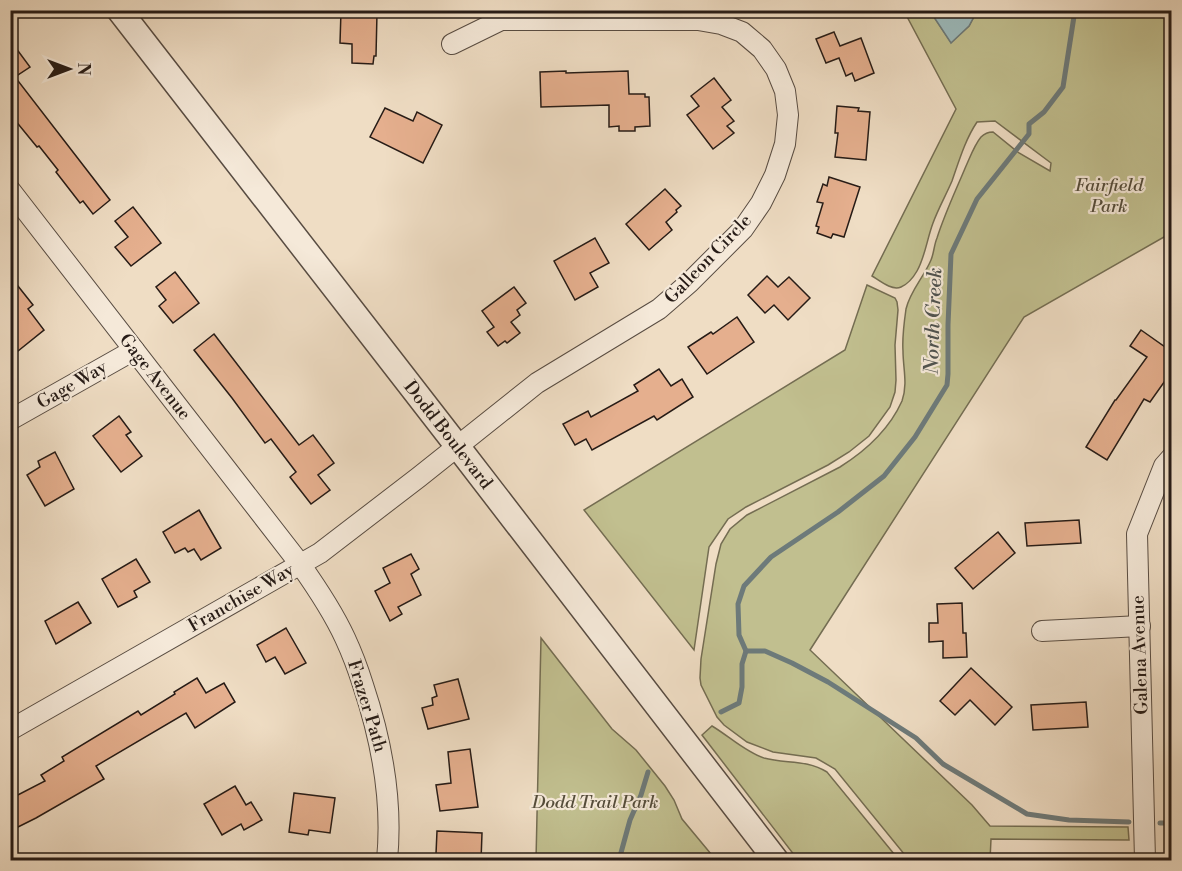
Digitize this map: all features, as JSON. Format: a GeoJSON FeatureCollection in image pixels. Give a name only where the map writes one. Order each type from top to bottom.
{"type":"FeatureCollection","features":[{"type":"Feature","properties":{"kind":"street","name":"Dodd Boulevard"},"geometry":{"type":"LineString","coordinates":[[119,10],[776,861]]}},
{"type":"Feature","properties":{"kind":"street","name":"Galleon Circle"},"geometry":{"type":"LineString","coordinates":[[452,44],[501,20],[698,20],[721,24],[742,32],[762,49],[776,69],[785,91],[788,115],[784,144],[775,175],[761,203],[742,229],[689,284],[659,309],[537,383],[458,447]]}},
{"type":"Feature","properties":{"kind":"street","name":"Gage Avenue"},"geometry":{"type":"LineString","coordinates":[[10,190],[300,564]]}},
{"type":"Feature","properties":{"kind":"street","name":"Gage Way"},"geometry":{"type":"LineString","coordinates":[[10,420],[134,350]]}},
{"type":"Feature","properties":{"kind":"street","name":"Franchise Way"},"geometry":{"type":"LineString","coordinates":[[10,730],[329,546],[458,447]]}},
{"type":"Feature","properties":{"kind":"street","name":"Galena Avenue"},"geometry":{"type":"LineString","coordinates":[[1145,861],[1137,534],[1164,466],[1172,457]]}},
{"type":"Feature","properties":{"kind":"street","name":"Frazer Path"},"geometry":{"type":"LineString","coordinates":[[300,564],[330,609],[346,639],[371,709],[380,742],[386,779],[389,816],[387,861]]}},
{"type":"Feature","properties":{"kind":"street"},"geometry":{"type":"LineString","coordinates":[[1042,631],[1140,626]]}},
{"type":"Feature","properties":{"kind":"green space","name":"Fairfield Park"},"geometry":{"type":"Polygon","coordinates":[[[904,11],[930,11],[951,42],[969,26],[977,11],[1171,11],[1171,233],[1024,317],[810,650],[972,805],[990,826],[1128,827],[1129,840],[991,839],[990,860],[909,860],[835,769],[816,758],[773,752],[747,742],[717,717],[701,685],[701,659],[716,564],[721,544],[730,529],[747,515],[850,460],[884,430],[897,411],[905,388],[903,340],[908,302],[931,260],[947,211],[981,137],[993,132],[1019,153],[1050,171],[1051,163],[995,121],[977,122],[935,218],[922,260],[914,276],[901,287],[894,288],[872,276],[956,109],[904,11]]]}},
{"type":"Feature","properties":{"kind":"green space"},"geometry":{"type":"Polygon","coordinates":[[[867,285],[895,298],[897,302],[896,380],[890,407],[869,436],[849,452],[728,519],[709,547],[694,650],[584,510],[845,350],[867,285]]]}},
{"type":"Feature","properties":{"kind":"green space","name":"Dodd Trail Park"},"geometry":{"type":"Polygon","coordinates":[[[541,638],[612,729],[636,750],[665,786],[682,819],[716,860],[536,860],[541,638]]]}},
{"type":"Feature","properties":{"kind":"green space"},"geometry":{"type":"Polygon","coordinates":[[[712,726],[744,748],[764,758],[804,763],[827,772],[899,860],[798,860],[702,735],[712,726]]]}},
{"type":"Feature","properties":{"kind":"water"},"geometry":{"type":"Polygon","coordinates":[[[930,11],[977,11],[969,26],[951,43],[930,11]]]}},
{"type":"Feature","properties":{"kind":"building"},"geometry":{"type":"Polygon","coordinates":[[[341,11],[377,13],[376,56],[374,56],[373,64],[352,63],[352,44],[340,43],[341,11]]]}},
{"type":"Feature","properties":{"kind":"building"},"geometry":{"type":"Polygon","coordinates":[[[834,32],[840,46],[861,38],[874,73],[855,81],[852,73],[846,76],[839,58],[826,63],[816,39],[834,32]]]}},
{"type":"Feature","properties":{"kind":"building"},"geometry":{"type":"Polygon","coordinates":[[[10,40],[30,67],[15,77],[110,200],[93,214],[83,201],[80,203],[56,172],[58,170],[10,114],[10,40]]]}},
{"type":"Feature","properties":{"kind":"building"},"geometry":{"type":"Polygon","coordinates":[[[566,71],[566,73],[628,71],[629,94],[645,94],[645,97],[649,97],[650,126],[635,127],[635,131],[619,131],[619,126],[609,127],[609,105],[541,107],[540,72],[566,71]]]}},
{"type":"Feature","properties":{"kind":"building"},"geometry":{"type":"Polygon","coordinates":[[[714,78],[731,100],[722,107],[734,121],[727,126],[734,133],[713,149],[687,115],[699,106],[691,96],[714,78]]]}},
{"type":"Feature","properties":{"kind":"building"},"geometry":{"type":"Polygon","coordinates":[[[837,106],[859,108],[858,111],[870,112],[866,160],[835,157],[838,133],[835,133],[837,106]]]}},
{"type":"Feature","properties":{"kind":"building"},"geometry":{"type":"Polygon","coordinates":[[[385,108],[413,121],[417,112],[442,125],[423,163],[370,137],[385,108]]]}},
{"type":"Feature","properties":{"kind":"building"},"geometry":{"type":"Polygon","coordinates":[[[829,177],[860,187],[844,237],[833,234],[831,238],[817,233],[819,227],[816,226],[823,203],[817,202],[823,184],[827,186],[829,177]]]}},
{"type":"Feature","properties":{"kind":"building"},"geometry":{"type":"Polygon","coordinates":[[[665,189],[681,206],[666,222],[672,230],[649,250],[626,224],[665,189]]]}},
{"type":"Feature","properties":{"kind":"building"},"geometry":{"type":"Polygon","coordinates":[[[133,207],[161,243],[131,266],[115,247],[128,237],[115,221],[133,207]]]}},
{"type":"Feature","properties":{"kind":"building"},"geometry":{"type":"Polygon","coordinates":[[[595,238],[609,263],[590,273],[598,287],[575,300],[554,261],[595,238]]]}},
{"type":"Feature","properties":{"kind":"building"},"geometry":{"type":"Polygon","coordinates":[[[175,272],[199,303],[173,323],[159,306],[166,300],[156,287],[175,272]]]}},
{"type":"Feature","properties":{"kind":"building"},"geometry":{"type":"Polygon","coordinates":[[[10,276],[33,305],[28,309],[44,330],[18,351],[10,342],[10,276]]]}},
{"type":"Feature","properties":{"kind":"building"},"geometry":{"type":"Polygon","coordinates":[[[767,276],[778,287],[789,277],[810,298],[788,320],[774,305],[765,313],[748,295],[767,276]]]}},
{"type":"Feature","properties":{"kind":"building"},"geometry":{"type":"Polygon","coordinates":[[[514,287],[526,303],[517,310],[520,315],[511,322],[520,333],[507,343],[505,341],[498,346],[487,332],[494,327],[482,311],[514,287]]]}},
{"type":"Feature","properties":{"kind":"building"},"geometry":{"type":"Polygon","coordinates":[[[737,317],[754,342],[707,374],[688,347],[711,332],[713,334],[737,317]]]}},
{"type":"Feature","properties":{"kind":"building"},"geometry":{"type":"Polygon","coordinates":[[[1141,330],[1172,352],[1172,371],[1150,402],[1144,399],[1107,460],[1086,447],[1115,400],[1147,357],[1130,346],[1141,330]]]}},
{"type":"Feature","properties":{"kind":"building"},"geometry":{"type":"Polygon","coordinates":[[[214,334],[299,445],[313,435],[334,463],[318,475],[330,490],[311,504],[290,477],[296,472],[271,439],[265,443],[194,350],[214,334]]]}},
{"type":"Feature","properties":{"kind":"building"},"geometry":{"type":"Polygon","coordinates":[[[659,369],[671,386],[682,379],[693,397],[657,420],[654,416],[592,450],[586,439],[575,445],[563,424],[588,411],[591,417],[638,391],[634,385],[659,369]]]}},
{"type":"Feature","properties":{"kind":"building"},"geometry":{"type":"Polygon","coordinates":[[[119,416],[131,432],[126,435],[142,456],[121,472],[93,436],[119,416]]]}},
{"type":"Feature","properties":{"kind":"building"},"geometry":{"type":"Polygon","coordinates":[[[55,452],[74,489],[45,506],[27,475],[40,467],[38,461],[55,452]]]}},
{"type":"Feature","properties":{"kind":"building"},"geometry":{"type":"Polygon","coordinates":[[[199,510],[221,548],[201,560],[194,549],[188,552],[185,548],[175,553],[163,532],[199,510]]]}},
{"type":"Feature","properties":{"kind":"building"},"geometry":{"type":"Polygon","coordinates":[[[1079,520],[1081,543],[1027,546],[1025,523],[1079,520]]]}},
{"type":"Feature","properties":{"kind":"building"},"geometry":{"type":"Polygon","coordinates":[[[998,532],[1015,553],[973,589],[955,568],[998,532]]]}},
{"type":"Feature","properties":{"kind":"building"},"geometry":{"type":"Polygon","coordinates":[[[411,554],[419,569],[411,574],[421,595],[398,607],[402,614],[390,621],[375,591],[390,583],[383,568],[411,554]]]}},
{"type":"Feature","properties":{"kind":"building"},"geometry":{"type":"Polygon","coordinates":[[[136,559],[150,582],[134,591],[137,597],[118,607],[102,579],[136,559]]]}},
{"type":"Feature","properties":{"kind":"building"},"geometry":{"type":"Polygon","coordinates":[[[78,602],[91,623],[56,644],[45,621],[78,602]]]}},
{"type":"Feature","properties":{"kind":"building"},"geometry":{"type":"Polygon","coordinates":[[[962,603],[967,657],[943,658],[943,641],[929,642],[929,623],[938,623],[937,604],[962,603]]]}},
{"type":"Feature","properties":{"kind":"building"},"geometry":{"type":"Polygon","coordinates":[[[286,628],[306,663],[285,674],[275,657],[266,662],[257,645],[286,628]]]}},
{"type":"Feature","properties":{"kind":"building"},"geometry":{"type":"Polygon","coordinates":[[[971,668],[1012,707],[995,725],[970,700],[955,715],[940,701],[971,668]]]}},
{"type":"Feature","properties":{"kind":"building"},"geometry":{"type":"Polygon","coordinates":[[[197,678],[206,693],[224,683],[235,702],[195,728],[186,713],[96,766],[104,779],[10,831],[10,799],[45,781],[41,775],[64,761],[62,757],[138,711],[141,715],[197,678]]]}},
{"type":"Feature","properties":{"kind":"building"},"geometry":{"type":"Polygon","coordinates":[[[458,679],[469,719],[428,729],[422,708],[433,705],[432,698],[437,696],[434,685],[458,679]]]}},
{"type":"Feature","properties":{"kind":"building"},"geometry":{"type":"Polygon","coordinates":[[[1086,702],[1088,727],[1033,730],[1031,705],[1086,702]]]}},
{"type":"Feature","properties":{"kind":"building"},"geometry":{"type":"Polygon","coordinates":[[[470,749],[478,807],[440,811],[436,785],[451,783],[448,752],[470,749]]]}},
{"type":"Feature","properties":{"kind":"building"},"geometry":{"type":"Polygon","coordinates":[[[235,786],[246,805],[251,802],[262,820],[244,830],[241,824],[222,835],[204,804],[235,786]]]}},
{"type":"Feature","properties":{"kind":"building"},"geometry":{"type":"Polygon","coordinates":[[[294,793],[335,798],[330,833],[309,830],[308,835],[289,832],[294,793]]]}},
{"type":"Feature","properties":{"kind":"building"},"geometry":{"type":"Polygon","coordinates":[[[437,831],[482,833],[481,861],[454,861],[454,855],[436,854],[437,831]]]}},
{"type":"Feature","properties":{"kind":"waterway","name":"North Creek"},"geometry":{"type":"LineString","coordinates":[[721,712],[739,703],[742,687],[742,664],[746,651],[739,635],[738,604],[744,586],[771,557],[838,512],[884,476],[915,437],[947,385],[951,254],[977,199],[1029,134],[1029,124],[1044,112],[1063,87],[1075,10]]}},
{"type":"Feature","properties":{"kind":"waterway"},"geometry":{"type":"LineString","coordinates":[[746,651],[765,651],[828,682],[916,738],[943,764],[1027,814],[1069,820],[1129,822]]}},
{"type":"Feature","properties":{"kind":"waterway","name":"North Creek"},"geometry":{"type":"LineString","coordinates":[[619,860],[630,820],[648,772]]}},
{"type":"Feature","properties":{"kind":"waterway"},"geometry":{"type":"LineString","coordinates":[[1160,823],[1172,823]]}}]}
